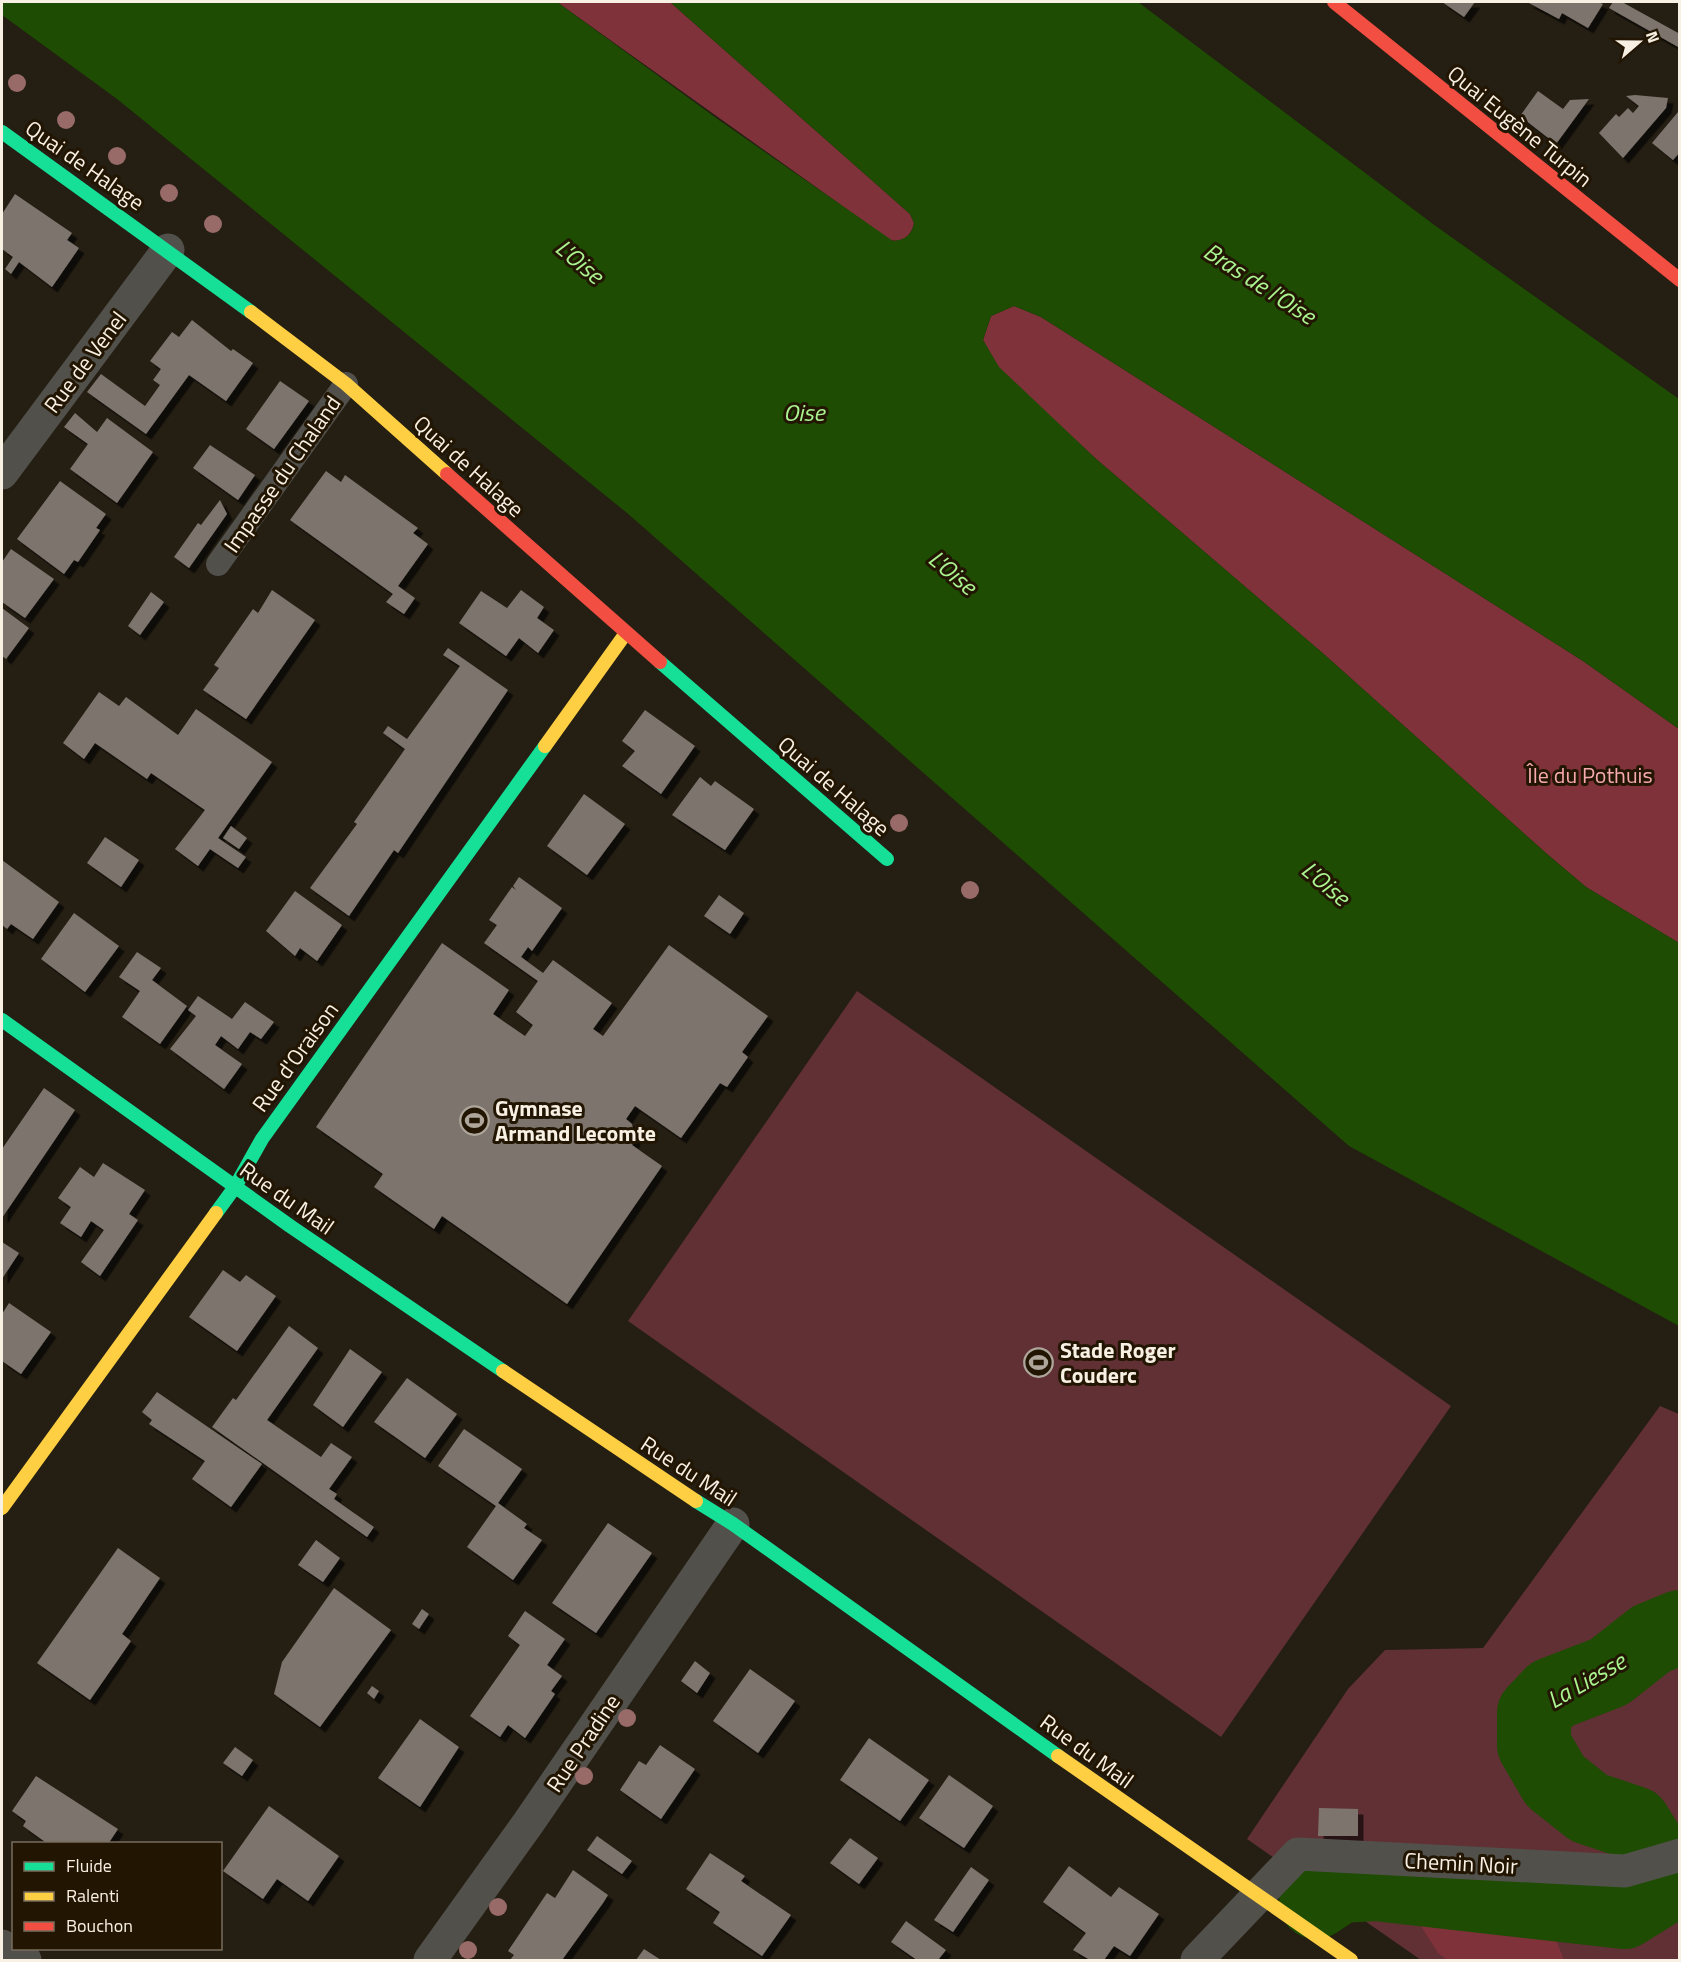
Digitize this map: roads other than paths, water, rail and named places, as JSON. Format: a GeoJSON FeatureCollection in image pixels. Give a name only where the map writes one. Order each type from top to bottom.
{"type":"FeatureCollection","features":[{"type":"Feature","properties":{"kind":"street","name":"Quai Eugène Turpin"},"geometry":{"type":"LineString","coordinates":[[1337,3],[1680,280]]}},
{"type":"Feature","properties":{"kind":"street","name":"Quai de Halage"},"geometry":{"type":"LineString","coordinates":[[2,132],[168,250],[346,384],[626,633],[887,860]]}},
{"type":"Feature","properties":{"kind":"street","name":"Rue de Venel"},"geometry":{"type":"LineString","coordinates":[[2,474],[168,250]]}},
{"type":"Feature","properties":{"kind":"street","name":"Rue d'Oraison"},"geometry":{"type":"LineString","coordinates":[[2,1508],[235,1187],[284,1108],[626,633]]}},
{"type":"Feature","properties":{"kind":"street","name":"Rue du Mail"},"geometry":{"type":"LineString","coordinates":[[2,1020],[235,1187],[682,1493],[733,1524],[1170,1836],[1351,1960]]}},
{"type":"Feature","properties":{"kind":"street","name":"Rue Pradine"},"geometry":{"type":"LineString","coordinates":[[430,1960],[529,1822],[733,1524]]}},
{"type":"Feature","properties":{"kind":"street","name":"Chemin Noir"},"geometry":{"type":"LineString","coordinates":[[1197,1960],[1298,1854],[1625,1871],[1680,1855]]}},
{"type":"Feature","properties":{"kind":"street"},"geometry":{"type":"LineString","coordinates":[[2,1946],[25,1960]]}},
{"type":"Feature","properties":{"kind":"lane","name":"Impasse du Chaland"},"geometry":{"type":"LineString","coordinates":[[218,564],[346,384]]}},
{"type":"Feature","properties":{"kind":"water","name":"Oise"},"geometry":{"type":"Polygon","coordinates":[[[2,2],[557,2],[719,120],[893,241],[904,238],[912,231],[914,223],[910,214],[670,2],[1138,2],[1433,224],[1679,399],[1679,729],[1583,661],[1041,317],[1014,306],[991,316],[983,340],[999,367],[1095,458],[1326,656],[1547,854],[1586,887],[1679,943],[1679,1326],[1349,1146],[627,513],[117,99],[2,15],[2,2]]]}},
{"type":"Feature","properties":{"kind":"waterway","name":"La Liesse"},"geometry":{"type":"LineString","coordinates":[[1647,1844],[1634,1823],[1589,1808],[1555,1781],[1534,1745],[1534,1713],[1552,1694],[1609,1672],[1651,1639],[1680,1627]]}},
{"type":"Feature","properties":{"kind":"waterway","name":"La Liesse"},"geometry":{"type":"LineString","coordinates":[[1316,1902],[1340,1886],[1376,1884],[1624,1912],[1661,1889]]}},
{"type":"Feature","properties":{"kind":"place","name":"Gymnase Armand Lecomte"},"geometry":{"type":"Point","coordinates":[474,1121]}},
{"type":"Feature","properties":{"kind":"place","name":"Stade Roger Couderc"},"geometry":{"type":"Point","coordinates":[1039,1363]}},
{"type":"Feature","properties":{"kind":"water label","name":"L'Oise"},"geometry":{"type":"Point","coordinates":[580,261]}},
{"type":"Feature","properties":{"kind":"water label","name":"Bras de l'Oise"},"geometry":{"type":"Point","coordinates":[1260,283]}},
{"type":"Feature","properties":{"kind":"water label","name":"L'Oise"},"geometry":{"type":"Point","coordinates":[953,572]}},
{"type":"Feature","properties":{"kind":"water label","name":"L'Oise"},"geometry":{"type":"Point","coordinates":[1326,883]}},
{"type":"Feature","properties":{"kind":"park label","name":"Île du Pothuis"},"geometry":{"type":"Point","coordinates":[1590,775]}}]}
